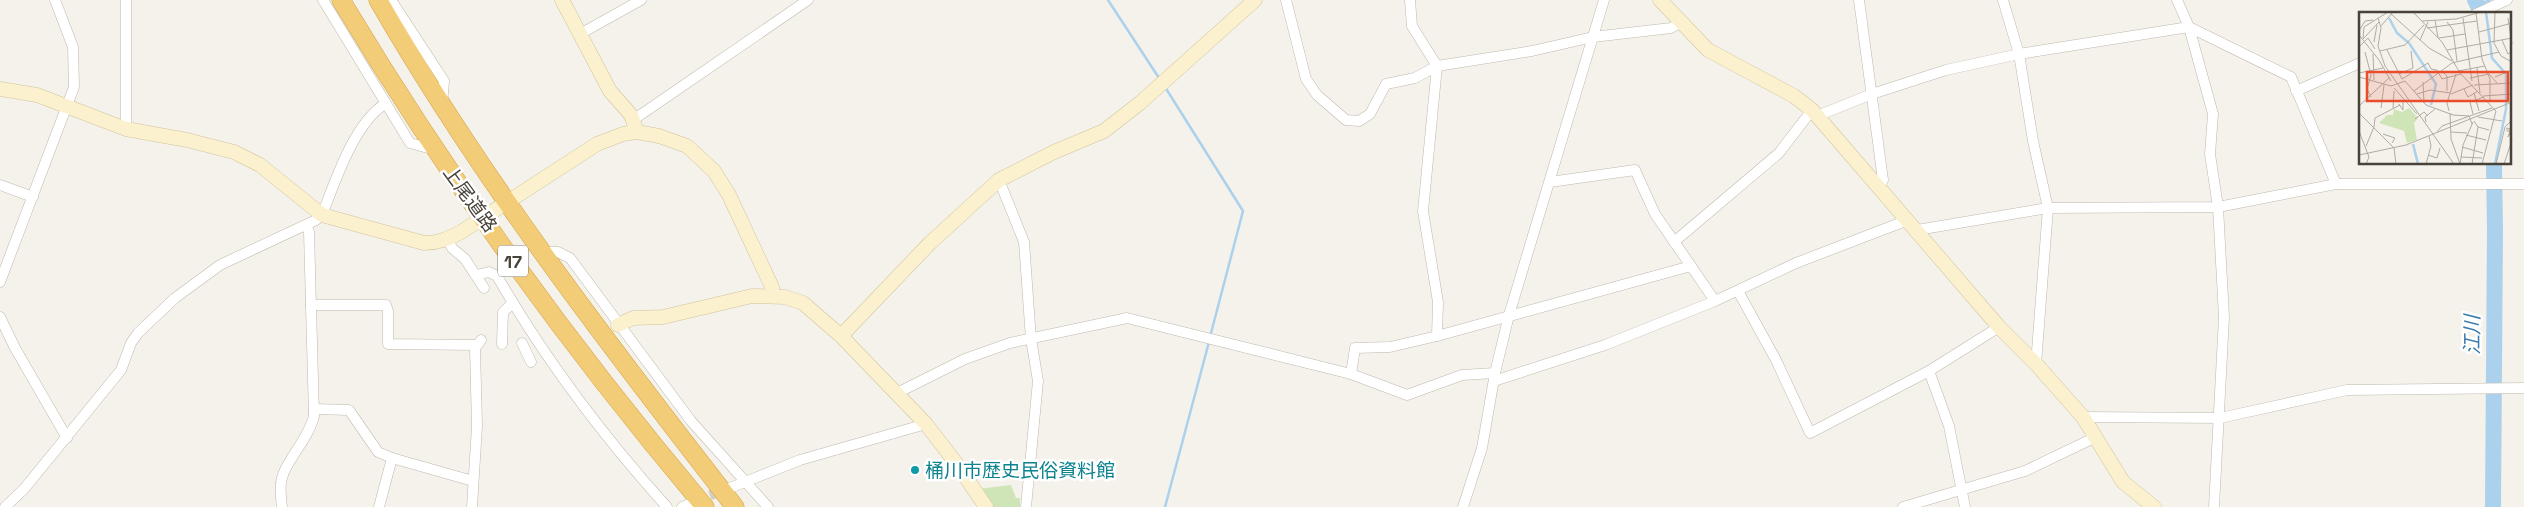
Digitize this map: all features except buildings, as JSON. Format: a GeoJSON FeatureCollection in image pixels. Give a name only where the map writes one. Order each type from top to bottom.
{"type":"FeatureCollection","features":[{"type":"Feature","properties":{"kind":"highway","name":"上尾道路"},"geometry":{"type":"LineString","coordinates":[[341,0],[435,150],[543,304],[642,432],[692,506]]}},
{"type":"Feature","properties":{"kind":"highway"},"geometry":{"type":"LineString","coordinates":[[345,0],[372,51]]}},
{"type":"Feature","properties":{"kind":"highway"},"geometry":{"type":"LineString","coordinates":[[372,0],[416,64]]}},
{"type":"Feature","properties":{"kind":"highway","name":"上尾道路"},"geometry":{"type":"LineString","coordinates":[[378,0],[442,104],[542,252],[735,507]]}},
{"type":"Feature","properties":{"kind":"street"},"geometry":{"type":"LineString","coordinates":[[0,282],[74,87],[74,47],[55,0]]}},
{"type":"Feature","properties":{"kind":"street"},"geometry":{"type":"LineString","coordinates":[[126,0],[126,129]]}},
{"type":"Feature","properties":{"kind":"street"},"geometry":{"type":"LineString","coordinates":[[323,0],[410,142],[435,150]]}},
{"type":"Feature","properties":{"kind":"street"},"geometry":{"type":"LineString","coordinates":[[391,0],[444,81],[442,104]]}},
{"type":"Feature","properties":{"kind":"street"},"geometry":{"type":"LineString","coordinates":[[562,0],[610,92],[635,126],[687,146],[714,171],[729,195],[772,288],[773,296]]}},
{"type":"Feature","properties":{"kind":"street"},"geometry":{"type":"LineString","coordinates":[[580,34],[641,0]]}},
{"type":"Feature","properties":{"kind":"street"},"geometry":{"type":"LineString","coordinates":[[0,89],[37,95],[126,129],[186,140],[234,152],[260,165],[322,215],[424,243],[448,239],[597,144],[623,134],[808,0]]}},
{"type":"Feature","properties":{"kind":"street"},"geometry":{"type":"LineString","coordinates":[[841,336],[930,243],[999,180],[1054,152],[1104,132],[1146,98],[1255,0]]}},
{"type":"Feature","properties":{"kind":"street"},"geometry":{"type":"LineString","coordinates":[[1286,0],[1306,79],[1316,95],[1346,120],[1359,121],[1370,114],[1386,84],[1415,78],[1437,66],[1532,52],[1593,37],[1671,28],[1680,23]]}},
{"type":"Feature","properties":{"kind":"street"},"geometry":{"type":"LineString","coordinates":[[1410,0],[1412,26],[1432,61],[1437,66]]}},
{"type":"Feature","properties":{"kind":"street"},"geometry":{"type":"LineString","coordinates":[[1463,507],[1482,448],[1509,315],[1604,0]]}},
{"type":"Feature","properties":{"kind":"street"},"geometry":{"type":"LineString","coordinates":[[1660,0],[1680,23],[1708,50],[1794,96],[1815,113],[1998,327],[2036,364],[2083,417],[2123,482],[2154,507]]}},
{"type":"Feature","properties":{"kind":"street"},"geometry":{"type":"LineString","coordinates":[[1859,0],[1883,180],[1879,186]]}},
{"type":"Feature","properties":{"kind":"street"},"geometry":{"type":"LineString","coordinates":[[2003,0],[2019,54],[2033,141],[2048,208],[2036,364]]}},
{"type":"Feature","properties":{"kind":"street"},"geometry":{"type":"LineString","coordinates":[[2177,0],[2189,27],[2213,114],[2210,154],[2218,207],[2224,317],[2214,507]]}},
{"type":"Feature","properties":{"kind":"street"},"geometry":{"type":"LineString","coordinates":[[2481,12],[2508,0]]}},
{"type":"Feature","properties":{"kind":"street"},"geometry":{"type":"LineString","coordinates":[[1674,242],[1779,153],[1815,113],[1946,70],[2019,54],[2189,27],[2290,77],[2336,184]]}},
{"type":"Feature","properties":{"kind":"street"},"geometry":{"type":"LineString","coordinates":[[2296,91],[2359,63]]}},
{"type":"Feature","properties":{"kind":"street"},"geometry":{"type":"LineString","coordinates":[[1437,66],[1422,211],[1438,302],[1438,336]]}},
{"type":"Feature","properties":{"kind":"street"},"geometry":{"type":"LineString","coordinates":[[5,507],[24,489],[121,370],[131,343],[138,333],[175,298],[220,265],[306,225],[322,215],[341,167],[357,137],[372,115],[385,104]]}},
{"type":"Feature","properties":{"kind":"street"},"geometry":{"type":"LineString","coordinates":[[1550,182],[1635,170],[1655,214],[1715,301]]}},
{"type":"Feature","properties":{"kind":"street"},"geometry":{"type":"LineString","coordinates":[[999,180],[1024,242],[1031,339],[1038,393],[1026,507]]}},
{"type":"Feature","properties":{"kind":"street"},"geometry":{"type":"LineString","coordinates":[[898,393],[965,359],[1010,343],[1127,318],[1351,374],[1407,396],[1462,375],[1495,377],[1605,345],[1715,301],[1796,262],[1912,225],[2048,208],[2218,207],[2336,184],[2524,184]]}},
{"type":"Feature","properties":{"kind":"street"},"geometry":{"type":"LineString","coordinates":[[0,185],[33,197]]}},
{"type":"Feature","properties":{"kind":"street"},"geometry":{"type":"LineString","coordinates":[[282,507],[281,483],[311,427],[314,409],[309,232],[306,225]]}},
{"type":"Feature","properties":{"kind":"street"},"geometry":{"type":"LineString","coordinates":[[448,239],[452,248],[466,259],[484,288]]}},
{"type":"Feature","properties":{"kind":"street"},"geometry":{"type":"LineString","coordinates":[[542,252],[558,252],[570,258],[691,421],[768,507]]}},
{"type":"Feature","properties":{"kind":"street"},"geometry":{"type":"LineString","coordinates":[[1351,374],[1355,348],[1390,347],[1438,336],[1691,266]]}},
{"type":"Feature","properties":{"kind":"street"},"geometry":{"type":"LineString","coordinates":[[477,275],[493,272],[557,371],[593,420],[667,507]]}},
{"type":"Feature","properties":{"kind":"street"},"geometry":{"type":"LineString","coordinates":[[1738,291],[1776,360],[1810,433],[1929,371],[1998,327]]}},
{"type":"Feature","properties":{"kind":"street"},"geometry":{"type":"LineString","coordinates":[[618,325],[633,318],[663,317],[752,296],[773,296],[803,303],[841,336],[926,424],[956,462],[986,507]]}},
{"type":"Feature","properties":{"kind":"street"},"geometry":{"type":"LineString","coordinates":[[502,344],[503,312],[513,303]]}},
{"type":"Feature","properties":{"kind":"street"},"geometry":{"type":"LineString","coordinates":[[311,305],[386,305],[388,311],[388,344],[479,342],[477,426],[472,507]]}},
{"type":"Feature","properties":{"kind":"street"},"geometry":{"type":"LineString","coordinates":[[0,317],[14,348],[67,438]]}},
{"type":"Feature","properties":{"kind":"street"},"geometry":{"type":"LineString","coordinates":[[522,343],[531,362]]}},
{"type":"Feature","properties":{"kind":"street"},"geometry":{"type":"LineString","coordinates":[[1929,371],[1949,426],[1965,507]]}},
{"type":"Feature","properties":{"kind":"street"},"geometry":{"type":"LineString","coordinates":[[2083,417],[2220,418],[2347,390],[2524,388]]}},
{"type":"Feature","properties":{"kind":"street"},"geometry":{"type":"LineString","coordinates":[[314,409],[348,410],[375,448],[392,458],[474,481]]}},
{"type":"Feature","properties":{"kind":"street"},"geometry":{"type":"LineString","coordinates":[[730,488],[800,460],[926,424]]}},
{"type":"Feature","properties":{"kind":"street"},"geometry":{"type":"LineString","coordinates":[[1903,507],[1962,492],[2025,472],[2096,437]]}},
{"type":"Feature","properties":{"kind":"street"},"geometry":{"type":"LineString","coordinates":[[379,507],[392,458]]}},
{"type":"Feature","properties":{"kind":"green space"},"geometry":{"type":"Polygon","coordinates":[[[1011,485],[1016,498],[1020,498],[1020,507],[993,507],[978,489],[1011,485]]]}},
{"type":"Feature","properties":{"kind":"waterway"},"geometry":{"type":"LineString","coordinates":[[1108,0],[1159,78]]}},
{"type":"Feature","properties":{"kind":"waterway","name":"江川"},"geometry":{"type":"LineString","coordinates":[[2475,0],[2481,12]]}},
{"type":"Feature","properties":{"kind":"waterway"},"geometry":{"type":"LineString","coordinates":[[2478,5],[2490,0]]}},
{"type":"Feature","properties":{"kind":"waterway"},"geometry":{"type":"LineString","coordinates":[[1165,87],[1243,211],[1210,337]]}},
{"type":"Feature","properties":{"kind":"waterway","name":"江川"},"geometry":{"type":"LineString","coordinates":[[2493,507],[2494,165]]}},
{"type":"Feature","properties":{"kind":"waterway"},"geometry":{"type":"LineString","coordinates":[[1165,507],[1209,342]]}},
{"type":"Feature","properties":{"kind":"tunnel"},"geometry":{"type":"LineString","coordinates":[[696,501],[726,489]]}},
{"type":"Feature","properties":{"kind":"place","name":"桶川市歴史民俗資料館"},"geometry":{"type":"Point","coordinates":[915,470]}}]}
